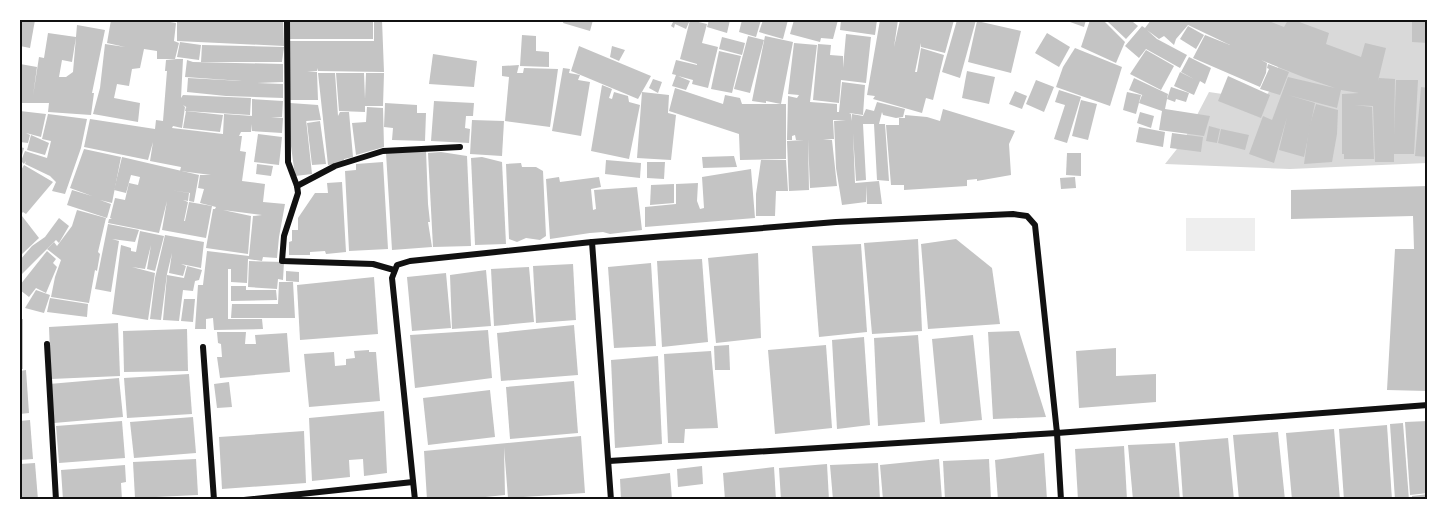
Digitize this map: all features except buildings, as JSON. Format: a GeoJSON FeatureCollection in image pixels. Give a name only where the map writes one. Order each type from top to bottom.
{"type":"FeatureCollection","features":[{"type":"Feature","properties":{"kind":"street"},"geometry":{"type":"LineString","coordinates":[[286,20],[288,162],[297,186],[297,200],[284,236],[282,261],[373,264],[394,270]]}},
{"type":"Feature","properties":{"kind":"street"},"geometry":{"type":"LineString","coordinates":[[297,186],[335,166],[383,152],[399,149],[460,147]]}},
{"type":"Feature","properties":{"kind":"street"},"geometry":{"type":"LineString","coordinates":[[415,500],[392,278],[397,265],[410,261],[592,242],[836,222],[1013,214],[1027,216],[1035,225],[1057,434],[1061,500]]}},
{"type":"Feature","properties":{"kind":"street"},"geometry":{"type":"LineString","coordinates":[[592,242],[611,500]]}},
{"type":"Feature","properties":{"kind":"street"},"geometry":{"type":"LineString","coordinates":[[47,344],[56,500]]}},
{"type":"Feature","properties":{"kind":"street"},"geometry":{"type":"LineString","coordinates":[[203,347],[214,500]]}},
{"type":"Feature","properties":{"kind":"street"},"geometry":{"type":"LineString","coordinates":[[609,461],[1057,434],[1428,405]]}},
{"type":"Feature","properties":{"kind":"street"},"geometry":{"type":"LineString","coordinates":[[244,500],[413,482]]}},
{"type":"Feature","properties":{"kind":"shaded area"},"geometry":{"type":"Polygon","coordinates":[[[1270,20],[1427,20],[1427,163],[1290,169],[1165,164],[1184,140],[1209,92],[1263,100],[1281,75],[1268,42],[1270,20]]]}},
{"type":"Feature","properties":{"kind":"shaded area"},"geometry":{"type":"Polygon","coordinates":[[[1186,218],[1255,218],[1255,251],[1186,251],[1186,218]]]}}]}
